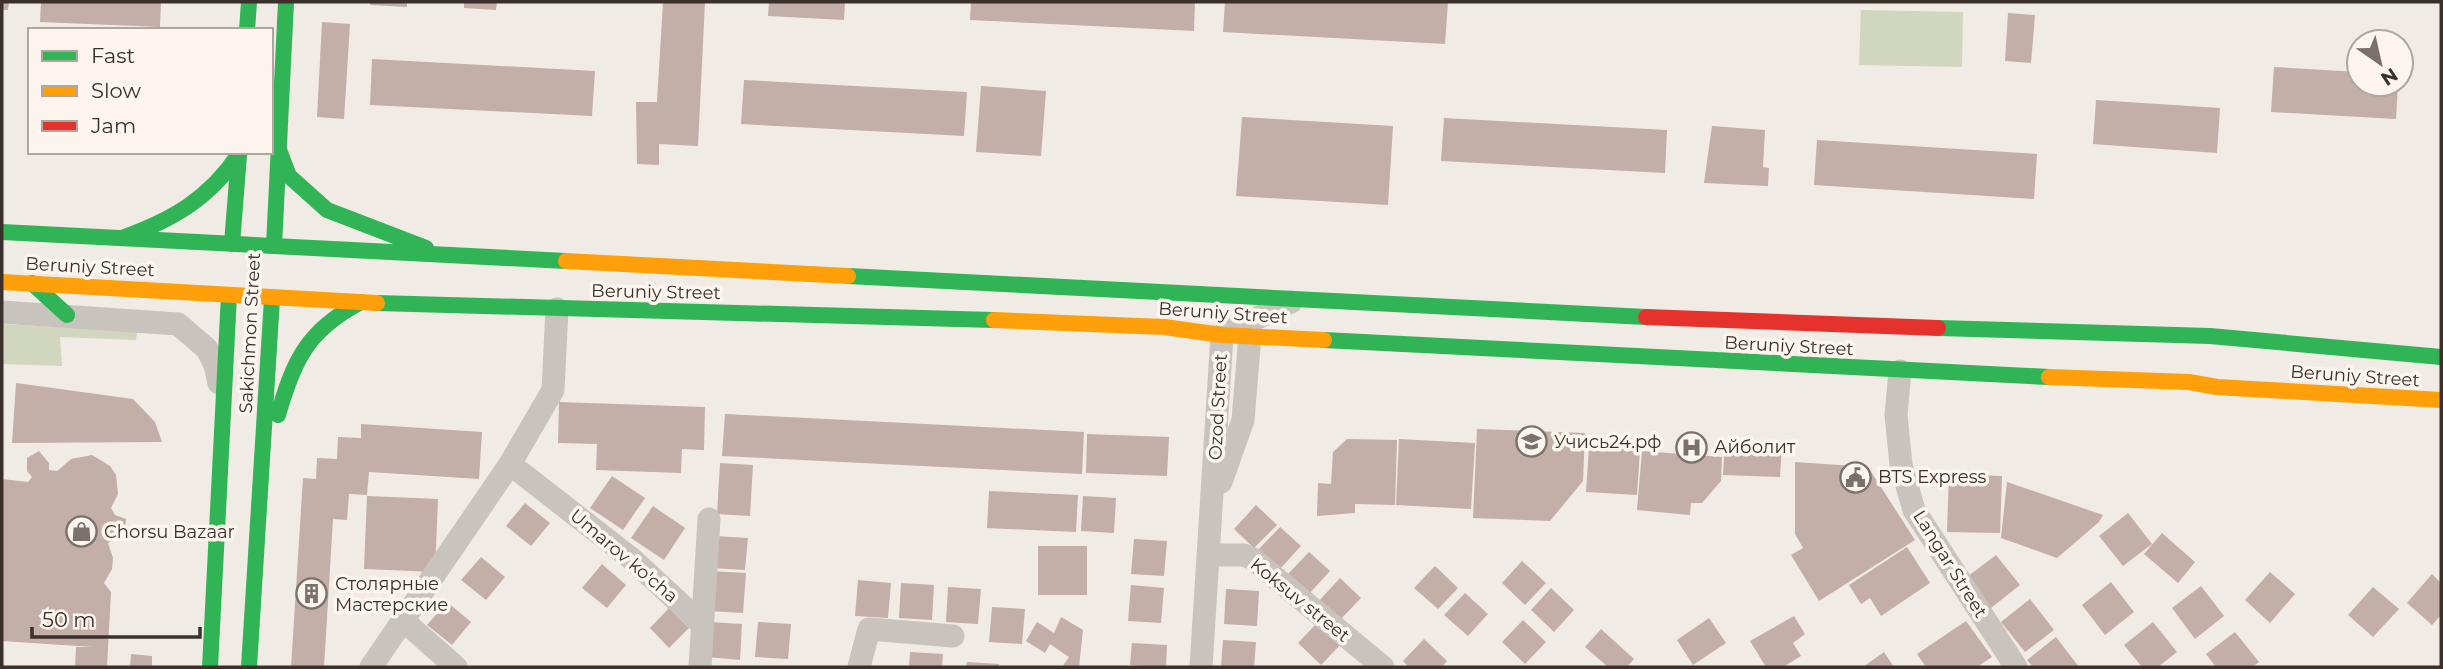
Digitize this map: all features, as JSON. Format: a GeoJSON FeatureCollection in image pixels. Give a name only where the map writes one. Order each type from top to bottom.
{"type":"FeatureCollection","features":[{"type":"Feature","properties":{"kind":"main road"},"geometry":{"type":"LineString","coordinates":[[247,28],[249,2]]}},
{"type":"Feature","properties":{"kind":"main road","name":"Sakichmon Street"},"geometry":{"type":"LineString","coordinates":[[274,253],[286,2]]}},
{"type":"Feature","properties":{"kind":"main road"},"geometry":{"type":"LineString","coordinates":[[278,145],[289,176],[327,210],[444,255]]}},
{"type":"Feature","properties":{"kind":"main road"},"geometry":{"type":"LineString","coordinates":[[121,239],[184,213],[223,179],[238,154]]}},
{"type":"Feature","properties":{"kind":"main road","name":"Sakichmon Street"},"geometry":{"type":"LineString","coordinates":[[232,250],[239,154]]}},
{"type":"Feature","properties":{"kind":"main road","name":"Beruniy Street"},"geometry":{"type":"LineString","coordinates":[[2,232],[121,239],[274,253],[444,255],[1181,310],[1238,332],[1900,371],[2192,376],[2217,387],[2441,400]]}},
{"type":"Feature","properties":{"kind":"main road","name":"Beruniy Street"},"geometry":{"type":"LineString","coordinates":[[2,282],[229,289],[361,302],[904,316],[1181,310],[1214,293],[1744,322],[2207,341],[2441,357]]}},
{"type":"Feature","properties":{"kind":"main road"},"geometry":{"type":"LineString","coordinates":[[32,283],[67,315]]}},
{"type":"Feature","properties":{"kind":"main road"},"geometry":{"type":"LineString","coordinates":[[31,314],[69,285]]}},
{"type":"Feature","properties":{"kind":"main road","name":"Sakichmon Street"},"geometry":{"type":"LineString","coordinates":[[210,667],[229,289]]}},
{"type":"Feature","properties":{"kind":"main road","name":"Sakichmon Street"},"geometry":{"type":"LineString","coordinates":[[249,667],[272,292]]}},
{"type":"Feature","properties":{"kind":"main road"},"geometry":{"type":"LineString","coordinates":[[261,475],[300,351],[320,326],[361,302]]}},
{"type":"Feature","properties":{"kind":"street"},"geometry":{"type":"LineString","coordinates":[[1214,293],[1238,332],[1299,298]]}},
{"type":"Feature","properties":{"kind":"street"},"geometry":{"type":"LineString","coordinates":[[371,667],[405,622],[510,464],[553,390],[557,309]]}},
{"type":"Feature","properties":{"kind":"street"},"geometry":{"type":"LineString","coordinates":[[2,312],[178,324],[206,349],[215,365],[222,396]]}},
{"type":"Feature","properties":{"kind":"street","name":"Ozod Street"},"geometry":{"type":"LineString","coordinates":[[1201,667],[1214,502],[1243,421],[1238,332]]}},
{"type":"Feature","properties":{"kind":"street","name":"Langar Street"},"geometry":{"type":"LineString","coordinates":[[1900,371],[1896,415],[1901,465],[1914,510],[2016,667]]}},
{"type":"Feature","properties":{"kind":"street","name":"Umarov ko'cha"},"geometry":{"type":"LineString","coordinates":[[510,464],[632,559],[702,624]]}},
{"type":"Feature","properties":{"kind":"street"},"geometry":{"type":"LineString","coordinates":[[701,667],[709,519]]}},
{"type":"Feature","properties":{"kind":"street","name":"Koksuv street"},"geometry":{"type":"LineString","coordinates":[[1209,555],[1244,555],[1253,559],[1383,667]]}},
{"type":"Feature","properties":{"kind":"street"},"geometry":{"type":"LineString","coordinates":[[405,622],[456,667]]}},
{"type":"Feature","properties":{"kind":"street"},"geometry":{"type":"LineString","coordinates":[[859,667],[869,629],[953,636]]}},
{"type":"Feature","properties":{"kind":"green space"},"geometry":{"type":"Polygon","coordinates":[[[1861,10],[1963,12],[1962,67],[1859,65],[1861,10]]]}},
{"type":"Feature","properties":{"kind":"green space"},"geometry":{"type":"Polygon","coordinates":[[[2,324],[137,331],[136,340],[60,337],[62,366],[2,364],[2,324]]]}},
{"type":"Feature","properties":{"kind":"building"},"geometry":{"type":"Polygon","coordinates":[[[2,2],[9,2],[8,10],[2,10],[2,2]]]}},
{"type":"Feature","properties":{"kind":"building"},"geometry":{"type":"Polygon","coordinates":[[[41,2],[161,2],[160,27],[40,22],[41,2]]]}},
{"type":"Feature","properties":{"kind":"building"},"geometry":{"type":"Polygon","coordinates":[[[370,2],[407,2],[407,7],[370,5],[370,2]]]}},
{"type":"Feature","properties":{"kind":"building"},"geometry":{"type":"Polygon","coordinates":[[[464,2],[497,2],[496,10],[464,8],[464,2]]]}},
{"type":"Feature","properties":{"kind":"building"},"geometry":{"type":"Polygon","coordinates":[[[663,2],[705,2],[698,146],[659,144],[659,165],[637,164],[636,102],[657,102],[663,2]]]}},
{"type":"Feature","properties":{"kind":"building"},"geometry":{"type":"Polygon","coordinates":[[[769,2],[845,2],[844,20],[768,16],[769,2]]]}},
{"type":"Feature","properties":{"kind":"building"},"geometry":{"type":"Polygon","coordinates":[[[971,2],[1195,2],[1194,31],[970,20],[971,2]]]}},
{"type":"Feature","properties":{"kind":"building"},"geometry":{"type":"Polygon","coordinates":[[[1225,2],[1448,2],[1445,44],[1223,32],[1225,2]]]}},
{"type":"Feature","properties":{"kind":"building"},"geometry":{"type":"Polygon","coordinates":[[[2008,13],[2035,15],[2031,63],[2005,61],[2008,13]]]}},
{"type":"Feature","properties":{"kind":"building"},"geometry":{"type":"Polygon","coordinates":[[[322,22],[350,24],[344,119],[317,117],[322,22]]]}},
{"type":"Feature","properties":{"kind":"building"},"geometry":{"type":"Polygon","coordinates":[[[372,59],[595,71],[592,116],[370,105],[372,59]]]}},
{"type":"Feature","properties":{"kind":"building"},"geometry":{"type":"Polygon","coordinates":[[[2274,67],[2345,71],[2345,98],[2397,98],[2396,119],[2271,112],[2274,67]]]}},
{"type":"Feature","properties":{"kind":"building"},"geometry":{"type":"Polygon","coordinates":[[[744,80],[967,92],[964,136],[741,124],[744,80]]]}},
{"type":"Feature","properties":{"kind":"building"},"geometry":{"type":"Polygon","coordinates":[[[981,86],[1046,91],[1041,156],[976,152],[981,86]]]}},
{"type":"Feature","properties":{"kind":"building"},"geometry":{"type":"Polygon","coordinates":[[[2096,100],[2220,108],[2217,153],[2093,144],[2096,100]]]}},
{"type":"Feature","properties":{"kind":"building"},"geometry":{"type":"Polygon","coordinates":[[[1242,117],[1393,126],[1388,205],[1236,196],[1242,117]]]}},
{"type":"Feature","properties":{"kind":"building"},"geometry":{"type":"Polygon","coordinates":[[[1444,118],[1667,130],[1665,173],[1441,161],[1444,118]]]}},
{"type":"Feature","properties":{"kind":"building"},"geometry":{"type":"Polygon","coordinates":[[[1712,126],[1765,130],[1763,167],[1769,168],[1768,186],[1704,183],[1712,126]]]}},
{"type":"Feature","properties":{"kind":"building"},"geometry":{"type":"Polygon","coordinates":[[[1817,140],[2037,154],[2034,199],[1814,185],[1817,140]]]}},
{"type":"Feature","properties":{"kind":"building"},"geometry":{"type":"Polygon","coordinates":[[[16,383],[133,399],[155,422],[162,442],[12,443],[16,383]]]}},
{"type":"Feature","properties":{"kind":"building"},"geometry":{"type":"Polygon","coordinates":[[[559,402],[705,407],[704,450],[682,449],[681,473],[596,470],[597,444],[558,443],[559,402]]]}},
{"type":"Feature","properties":{"kind":"building"},"geometry":{"type":"Polygon","coordinates":[[[725,414],[1084,432],[1082,474],[722,456],[725,414]]]}},
{"type":"Feature","properties":{"kind":"building","name":"Столярные Мастерские"},"geometry":{"type":"Polygon","coordinates":[[[361,424],[482,432],[479,479],[369,472],[367,495],[349,494],[347,520],[333,519],[324,667],[291,667],[303,478],[316,479],[317,458],[337,459],[338,437],[361,438],[361,424]]]}},
{"type":"Feature","properties":{"kind":"building"},"geometry":{"type":"Polygon","coordinates":[[[1477,429],[1585,433],[1583,481],[1550,521],[1473,518],[1477,429]]]}},
{"type":"Feature","properties":{"kind":"building"},"geometry":{"type":"Polygon","coordinates":[[[1087,434],[1169,437],[1167,476],[1086,473],[1087,434]]]}},
{"type":"Feature","properties":{"kind":"building"},"geometry":{"type":"Polygon","coordinates":[[[1347,439],[1397,440],[1395,505],[1355,504],[1355,513],[1317,516],[1318,483],[1331,484],[1333,452],[1347,439]]]}},
{"type":"Feature","properties":{"kind":"building"},"geometry":{"type":"Polygon","coordinates":[[[1399,439],[1475,443],[1471,509],[1396,505],[1399,439]]]}},
{"type":"Feature","properties":{"kind":"building"},"geometry":{"type":"Polygon","coordinates":[[[1725,441],[1782,444],[1780,477],[1723,475],[1725,441]]]}},
{"type":"Feature","properties":{"kind":"building"},"geometry":{"type":"Polygon","coordinates":[[[1589,447],[1640,450],[1637,495],[1586,492],[1589,447]]]}},
{"type":"Feature","properties":{"kind":"building"},"geometry":{"type":"Polygon","coordinates":[[[39,451],[49,463],[49,470],[57,471],[71,459],[92,455],[110,466],[116,475],[118,494],[111,508],[115,515],[126,519],[125,533],[108,543],[113,558],[112,569],[104,583],[111,592],[107,667],[75,667],[76,647],[93,647],[2,641],[2,479],[28,482],[32,477],[27,471],[27,458],[39,451]]]}},
{"type":"Feature","properties":{"kind":"building"},"geometry":{"type":"Polygon","coordinates":[[[1642,451],[1722,457],[1721,481],[1702,503],[1691,503],[1690,515],[1637,510],[1642,451]]]}},
{"type":"Feature","properties":{"kind":"building"},"geometry":{"type":"Polygon","coordinates":[[[1795,462],[1868,467],[1915,540],[1819,601],[1791,555],[1803,548],[1795,534],[1795,462]]]}},
{"type":"Feature","properties":{"kind":"building"},"geometry":{"type":"Polygon","coordinates":[[[720,463],[753,465],[750,516],[717,514],[720,463]]]}},
{"type":"Feature","properties":{"kind":"building"},"geometry":{"type":"Polygon","coordinates":[[[1949,474],[2002,476],[2000,533],[1947,532],[1949,474]]]}},
{"type":"Feature","properties":{"kind":"building"},"geometry":{"type":"Polygon","coordinates":[[[612,476],[645,498],[623,530],[590,508],[612,476]]]}},
{"type":"Feature","properties":{"kind":"building"},"geometry":{"type":"Polygon","coordinates":[[[2007,482],[2103,515],[2099,522],[2057,558],[2001,538],[2007,482]]]}},
{"type":"Feature","properties":{"kind":"building"},"geometry":{"type":"Polygon","coordinates":[[[989,491],[1078,495],[1076,532],[987,528],[989,491]]]}},
{"type":"Feature","properties":{"kind":"building"},"geometry":{"type":"Polygon","coordinates":[[[367,496],[438,499],[435,572],[364,569],[367,496]]]}},
{"type":"Feature","properties":{"kind":"building"},"geometry":{"type":"Polygon","coordinates":[[[1083,496],[1116,498],[1114,533],[1081,531],[1083,496]]]}},
{"type":"Feature","properties":{"kind":"building"},"geometry":{"type":"Polygon","coordinates":[[[525,503],[550,523],[531,546],[506,526],[525,503]]]}},
{"type":"Feature","properties":{"kind":"building"},"geometry":{"type":"Polygon","coordinates":[[[1256,505],[1277,525],[1254,548],[1234,529],[1256,505]]]}},
{"type":"Feature","properties":{"kind":"building"},"geometry":{"type":"Polygon","coordinates":[[[653,506],[685,528],[664,560],[631,538],[653,506]]]}},
{"type":"Feature","properties":{"kind":"building"},"geometry":{"type":"Polygon","coordinates":[[[2128,513],[2152,544],[2123,566],[2099,536],[2128,513]]]}},
{"type":"Feature","properties":{"kind":"building"},"geometry":{"type":"Polygon","coordinates":[[[1280,527],[1301,546],[1279,570],[1258,550],[1280,527]]]}},
{"type":"Feature","properties":{"kind":"building"},"geometry":{"type":"Polygon","coordinates":[[[2162,533],[2195,562],[2178,583],[2144,554],[2162,533]]]}},
{"type":"Feature","properties":{"kind":"building"},"geometry":{"type":"Polygon","coordinates":[[[713,536],[748,538],[745,570],[711,568],[713,536]]]}},
{"type":"Feature","properties":{"kind":"building"},"geometry":{"type":"Polygon","coordinates":[[[1134,539],[1167,541],[1164,576],[1131,574],[1134,539]]]}},
{"type":"Feature","properties":{"kind":"building"},"geometry":{"type":"Polygon","coordinates":[[[1038,546],[1087,546],[1087,595],[1038,595],[1038,546]]]}},
{"type":"Feature","properties":{"kind":"building"},"geometry":{"type":"Polygon","coordinates":[[[1907,547],[1930,583],[1881,616],[1870,598],[1861,604],[1849,585],[1907,547]]]}},
{"type":"Feature","properties":{"kind":"building"},"geometry":{"type":"Polygon","coordinates":[[[1309,552],[1330,571],[1308,595],[1287,575],[1309,552]]]}},
{"type":"Feature","properties":{"kind":"building"},"geometry":{"type":"Polygon","coordinates":[[[1996,555],[2020,585],[1991,608],[1967,577],[1996,555]]]}},
{"type":"Feature","properties":{"kind":"building"},"geometry":{"type":"Polygon","coordinates":[[[481,557],[505,577],[486,600],[461,580],[481,557]]]}},
{"type":"Feature","properties":{"kind":"building"},"geometry":{"type":"Polygon","coordinates":[[[1522,561],[1546,583],[1525,605],[1502,583],[1522,561]]]}},
{"type":"Feature","properties":{"kind":"building"},"geometry":{"type":"Polygon","coordinates":[[[602,564],[626,585],[607,608],[582,588],[602,564]]]}},
{"type":"Feature","properties":{"kind":"building"},"geometry":{"type":"Polygon","coordinates":[[[1435,566],[1458,588],[1438,609],[1414,588],[1435,566]]]}},
{"type":"Feature","properties":{"kind":"building"},"geometry":{"type":"Polygon","coordinates":[[[711,571],[746,573],[743,613],[708,611],[711,571]]]}},
{"type":"Feature","properties":{"kind":"building"},"geometry":{"type":"Polygon","coordinates":[[[2270,572],[2295,594],[2270,623],[2245,600],[2270,572]]]}},
{"type":"Feature","properties":{"kind":"building"},"geometry":{"type":"Polygon","coordinates":[[[2432,574],[2441,583],[2441,615],[2432,625],[2407,603],[2432,574]]]}},
{"type":"Feature","properties":{"kind":"building"},"geometry":{"type":"Polygon","coordinates":[[[1340,578],[1361,598],[1339,621],[1318,602],[1340,578]]]}},
{"type":"Feature","properties":{"kind":"building"},"geometry":{"type":"Polygon","coordinates":[[[858,580],[891,583],[888,618],[855,616],[858,580]]]}},
{"type":"Feature","properties":{"kind":"building"},"geometry":{"type":"Polygon","coordinates":[[[2111,582],[2134,612],[2105,635],[2082,605],[2111,582]]]}},
{"type":"Feature","properties":{"kind":"building"},"geometry":{"type":"Polygon","coordinates":[[[901,583],[934,585],[932,620],[899,618],[901,583]]]}},
{"type":"Feature","properties":{"kind":"building"},"geometry":{"type":"Polygon","coordinates":[[[1131,585],[1164,588],[1161,623],[1128,621],[1131,585]]]}},
{"type":"Feature","properties":{"kind":"building"},"geometry":{"type":"Polygon","coordinates":[[[2201,586],[2224,616],[2195,639],[2172,608],[2201,586]]]}},
{"type":"Feature","properties":{"kind":"building"},"geometry":{"type":"Polygon","coordinates":[[[948,587],[981,589],[978,624],[946,622],[948,587]]]}},
{"type":"Feature","properties":{"kind":"building"},"geometry":{"type":"Polygon","coordinates":[[[2373,587],[2399,609],[2373,637],[2348,615],[2373,587]]]}},
{"type":"Feature","properties":{"kind":"building"},"geometry":{"type":"Polygon","coordinates":[[[1551,588],[1574,610],[1554,632],[1531,610],[1551,588]]]}},
{"type":"Feature","properties":{"kind":"building"},"geometry":{"type":"Polygon","coordinates":[[[1226,589],[1259,591],[1257,626],[1224,624],[1226,589]]]}},
{"type":"Feature","properties":{"kind":"building"},"geometry":{"type":"Polygon","coordinates":[[[1465,593],[1488,614],[1468,636],[1444,615],[1465,593]]]}},
{"type":"Feature","properties":{"kind":"building"},"geometry":{"type":"Polygon","coordinates":[[[2030,599],[2054,630],[2025,652],[2001,622],[2030,599]]]}},
{"type":"Feature","properties":{"kind":"building"},"geometry":{"type":"Polygon","coordinates":[[[447,602],[471,622],[452,645],[427,625],[447,602]]]}},
{"type":"Feature","properties":{"kind":"building"},"geometry":{"type":"Polygon","coordinates":[[[992,607],[1025,609],[1022,644],[989,642],[992,607]]]}},
{"type":"Feature","properties":{"kind":"building"},"geometry":{"type":"Polygon","coordinates":[[[669,608],[689,628],[669,648],[650,628],[669,608]]]}},
{"type":"Feature","properties":{"kind":"building"},"geometry":{"type":"Polygon","coordinates":[[[1794,616],[1805,634],[1793,643],[1801,656],[1783,667],[1766,667],[1750,641],[1794,616]]]}},
{"type":"Feature","properties":{"kind":"building"},"geometry":{"type":"Polygon","coordinates":[[[1061,617],[1083,630],[1079,667],[1062,667],[1069,657],[1050,644],[1045,653],[1026,641],[1037,622],[1054,633],[1061,617]]]}},
{"type":"Feature","properties":{"kind":"building"},"geometry":{"type":"Polygon","coordinates":[[[1709,618],[1726,643],[1693,665],[1677,640],[1709,618]]]}},
{"type":"Feature","properties":{"kind":"building"},"geometry":{"type":"Polygon","coordinates":[[[1523,620],[1546,642],[1525,664],[1502,642],[1523,620]]]}},
{"type":"Feature","properties":{"kind":"building"},"geometry":{"type":"Polygon","coordinates":[[[1966,621],[1992,657],[1977,667],[1926,667],[1917,654],[1966,621]]]}},
{"type":"Feature","properties":{"kind":"building"},"geometry":{"type":"Polygon","coordinates":[[[709,622],[742,624],[740,660],[707,657],[709,622]]]}},
{"type":"Feature","properties":{"kind":"building"},"geometry":{"type":"Polygon","coordinates":[[[758,622],[791,624],[788,659],[755,657],[758,622]]]}},
{"type":"Feature","properties":{"kind":"building"},"geometry":{"type":"Polygon","coordinates":[[[1318,622],[1342,643],[1321,665],[1298,643],[1318,622]]]}},
{"type":"Feature","properties":{"kind":"building"},"geometry":{"type":"Polygon","coordinates":[[[2153,622],[2177,652],[2158,667],[2142,667],[2124,645],[2153,622]]]}},
{"type":"Feature","properties":{"kind":"building"},"geometry":{"type":"Polygon","coordinates":[[[1601,629],[1634,659],[1627,667],[1608,667],[1585,647],[1601,629]]]}},
{"type":"Feature","properties":{"kind":"building"},"geometry":{"type":"Polygon","coordinates":[[[2235,632],[2259,662],[2252,667],[2216,667],[2206,654],[2235,632]]]}},
{"type":"Feature","properties":{"kind":"building"},"geometry":{"type":"Polygon","coordinates":[[[2056,637],[2079,667],[2033,667],[2027,660],[2056,637]]]}},
{"type":"Feature","properties":{"kind":"building"},"geometry":{"type":"Polygon","coordinates":[[[1424,639],[1447,661],[1442,667],[1409,667],[1403,661],[1424,639]]]}},
{"type":"Feature","properties":{"kind":"building"},"geometry":{"type":"Polygon","coordinates":[[[1223,640],[1256,642],[1254,667],[1221,667],[1223,640]]]}},
{"type":"Feature","properties":{"kind":"building"},"geometry":{"type":"Polygon","coordinates":[[[1132,643],[1167,645],[1166,667],[1130,665],[1132,643]]]}},
{"type":"Feature","properties":{"kind":"building"},"geometry":{"type":"Polygon","coordinates":[[[910,652],[943,654],[942,667],[909,667],[910,652]]]}},
{"type":"Feature","properties":{"kind":"building"},"geometry":{"type":"Polygon","coordinates":[[[1884,652],[1894,667],[1863,667],[1884,652]]]}},
{"type":"Feature","properties":{"kind":"building"},"geometry":{"type":"Polygon","coordinates":[[[131,654],[152,656],[152,667],[130,667],[131,654]]]}},
{"type":"Feature","properties":{"kind":"building"},"geometry":{"type":"Polygon","coordinates":[[[967,662],[999,664],[999,667],[966,667],[967,662]]]}},
{"type":"Feature","properties":{"kind":"traffic: fast"},"geometry":{"type":"LineString","coordinates":[[247,28],[249,2]]}},
{"type":"Feature","properties":{"kind":"traffic: fast"},"geometry":{"type":"LineString","coordinates":[[274,246],[286,2]]}},
{"type":"Feature","properties":{"kind":"traffic: fast"},"geometry":{"type":"LineString","coordinates":[[278,147],[289,176],[327,210],[426,248]]}},
{"type":"Feature","properties":{"kind":"traffic: fast"},"geometry":{"type":"LineString","coordinates":[[122,238],[157,224],[202,196],[239,154]]}},
{"type":"Feature","properties":{"kind":"traffic: fast"},"geometry":{"type":"LineString","coordinates":[[232,244],[239,155]]}},
{"type":"Feature","properties":{"kind":"traffic: fast"},"geometry":{"type":"LineString","coordinates":[[2,232],[566,261]]}},
{"type":"Feature","properties":{"kind":"traffic: fast"},"geometry":{"type":"LineString","coordinates":[[848,276],[1646,317]]}},
{"type":"Feature","properties":{"kind":"traffic: fast"},"geometry":{"type":"LineString","coordinates":[[32,283],[67,315]]}},
{"type":"Feature","properties":{"kind":"traffic: fast"},"geometry":{"type":"LineString","coordinates":[[210,667],[229,295]]}},
{"type":"Feature","properties":{"kind":"traffic: fast"},"geometry":{"type":"LineString","coordinates":[[249,667],[272,299]]}},
{"type":"Feature","properties":{"kind":"traffic: fast"},"geometry":{"type":"LineString","coordinates":[[278,415],[290,378],[306,348],[328,324],[361,302]]}},
{"type":"Feature","properties":{"kind":"traffic: fast"},"geometry":{"type":"LineString","coordinates":[[377,303],[994,320]]}},
{"type":"Feature","properties":{"kind":"traffic: fast"},"geometry":{"type":"LineString","coordinates":[[1938,328],[2210,336],[2441,357]]}},
{"type":"Feature","properties":{"kind":"traffic: fast"},"geometry":{"type":"LineString","coordinates":[[1324,340],[2049,377]]}},
{"type":"Feature","properties":{"kind":"traffic: slow"},"geometry":{"type":"LineString","coordinates":[[566,261],[848,276]]}},
{"type":"Feature","properties":{"kind":"traffic: slow"},"geometry":{"type":"LineString","coordinates":[[2,282],[377,303]]}},
{"type":"Feature","properties":{"kind":"traffic: slow"},"geometry":{"type":"LineString","coordinates":[[994,320],[1164,327],[1222,335],[1324,340]]}},
{"type":"Feature","properties":{"kind":"traffic: slow"},"geometry":{"type":"LineString","coordinates":[[2049,377],[2189,382],[2217,387],[2441,400]]}},
{"type":"Feature","properties":{"kind":"traffic: jam"},"geometry":{"type":"LineString","coordinates":[[1646,317],[1938,328]]}},
{"type":"Feature","properties":{"kind":"place","name":"Учись24.рф"},"geometry":{"type":"Point","coordinates":[1531,442]}},
{"type":"Feature","properties":{"kind":"place","name":"Айболит"},"geometry":{"type":"Point","coordinates":[1691,447]}},
{"type":"Feature","properties":{"kind":"place","name":"BTS Express"},"geometry":{"type":"Point","coordinates":[1855,477]}},
{"type":"Feature","properties":{"kind":"place","name":"Chorsu Bazaar"},"geometry":{"type":"Point","coordinates":[81,532]}},
{"type":"Feature","properties":{"kind":"place","name":"Столярные Мастерские"},"geometry":{"type":"Point","coordinates":[312,594]}}]}
